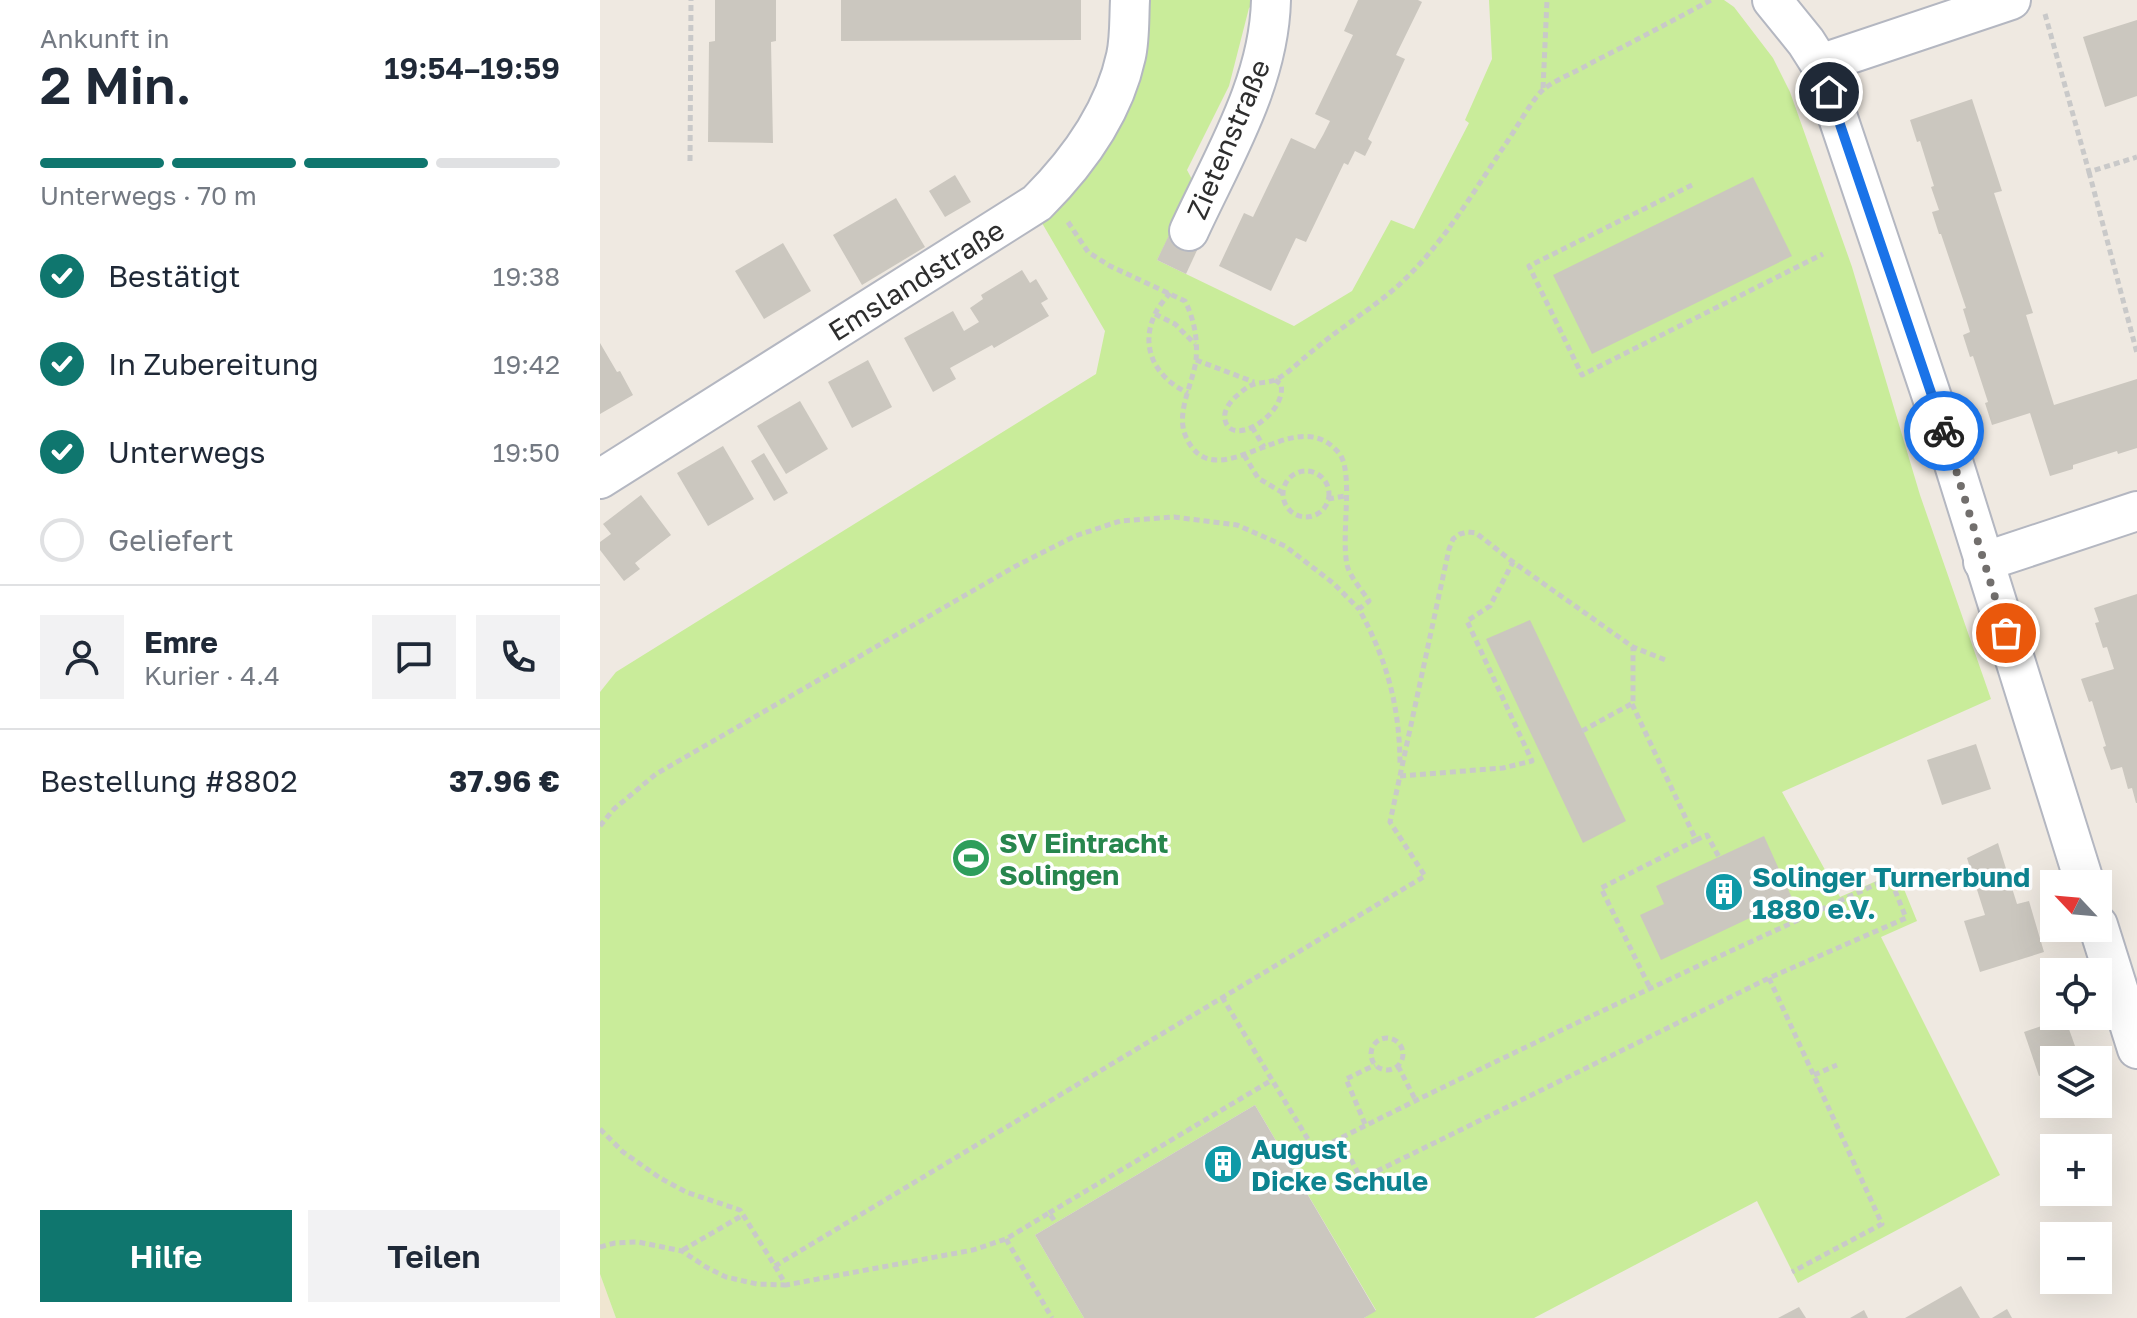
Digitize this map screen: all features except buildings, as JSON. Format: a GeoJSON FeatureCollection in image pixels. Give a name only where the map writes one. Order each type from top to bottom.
{"type":"FeatureCollection","features":[{"type":"Feature","properties":{"kind":"street","name":"Emslandstraße"},"geometry":{"type":"LineString","coordinates":[[600,479],[1037,203],[1086,144],[1115,90],[1128,46],[1130,0]]}},
{"type":"Feature","properties":{"kind":"street","name":"Zietenstraße"},"geometry":{"type":"LineString","coordinates":[[1189,231],[1257,82],[1268,40],[1271,0]]}},
{"type":"Feature","properties":{"kind":"street"},"geometry":{"type":"LineString","coordinates":[[1772,0],[1820,64],[1947,442],[2081,870]]}},
{"type":"Feature","properties":{"kind":"street"},"geometry":{"type":"LineString","coordinates":[[1820,64],[2011,0]]}},
{"type":"Feature","properties":{"kind":"street"},"geometry":{"type":"LineString","coordinates":[[1983,562],[2137,511]]}},
{"type":"Feature","properties":{"kind":"street"},"geometry":{"type":"LineString","coordinates":[[2103,942],[2137,1049]]}},
{"type":"Feature","properties":{"kind":"path"},"geometry":{"type":"LineString","coordinates":[[690,161],[691,0]]}},
{"type":"Feature","properties":{"kind":"path"},"geometry":{"type":"LineString","coordinates":[[1543,89],[1547,0]]}},
{"type":"Feature","properties":{"kind":"path"},"geometry":{"type":"LineString","coordinates":[[1196,360],[1254,382],[1275,380],[1387,296],[1411,273],[1463,208],[1543,89],[1711,0]]}},
{"type":"Feature","properties":{"kind":"path"},"geometry":{"type":"LineString","coordinates":[[2041,0],[2137,353]]}},
{"type":"Feature","properties":{"kind":"path"},"geometry":{"type":"LineString","coordinates":[[2089,172],[2137,157]]}},
{"type":"Feature","properties":{"kind":"path"},"geometry":{"type":"LineString","coordinates":[[1692,185],[1529,266],[1582,375],[1823,254]]}},
{"type":"Feature","properties":{"kind":"path"},"geometry":{"type":"LineString","coordinates":[[1051,189],[1072,230],[1088,252],[1110,266],[1185,301],[1195,326],[1196,360],[1182,422],[1194,452],[1213,460],[1234,459],[1283,439],[1304,435],[1327,442],[1341,456],[1346,479],[1344,541],[1348,568],[1369,601],[1359,609]]}},
{"type":"Feature","properties":{"kind":"path"},"geometry":{"type":"LineString","coordinates":[[1170,293],[1155,314],[1149,337],[1155,366],[1166,380],[1188,393]]}},
{"type":"Feature","properties":{"kind":"path"},"geometry":{"type":"LineString","coordinates":[[1155,314],[1175,324],[1195,345]]}},
{"type":"Feature","properties":{"kind":"path"},"geometry":{"type":"LineString","coordinates":[[1254,382],[1229,404],[1225,415],[1230,429],[1239,431],[1266,420],[1281,401],[1281,384],[1275,380]]}},
{"type":"Feature","properties":{"kind":"path"},"geometry":{"type":"LineString","coordinates":[[1252,427],[1264,447]]}},
{"type":"Feature","properties":{"kind":"path"},"geometry":{"type":"LineString","coordinates":[[1244,455],[1258,478],[1283,493]]}},
{"type":"Feature","properties":{"kind":"path"},"geometry":{"type":"LineString","coordinates":[[1309,471],[1326,484],[1328,499],[1321,511],[1303,517],[1287,507],[1283,493],[1289,479],[1309,471]]}},
{"type":"Feature","properties":{"kind":"path"},"geometry":{"type":"LineString","coordinates":[[1328,499],[1345,496]]}},
{"type":"Feature","properties":{"kind":"path"},"geometry":{"type":"LineString","coordinates":[[600,826],[614,809],[656,774],[1014,567],[1075,536],[1120,521],[1174,517],[1237,525],[1285,546],[1333,583],[1359,609],[1374,635],[1394,697],[1400,731],[1400,776]]}},
{"type":"Feature","properties":{"kind":"path"},"geometry":{"type":"LineString","coordinates":[[775,1266],[1425,876],[1390,822],[1453,539],[1468,532],[1476,533],[1633,647],[1668,661]]}},
{"type":"Feature","properties":{"kind":"path"},"geometry":{"type":"LineString","coordinates":[[1400,776],[1503,768],[1532,761],[1467,621],[1490,606],[1513,562]]}},
{"type":"Feature","properties":{"kind":"path"},"geometry":{"type":"LineString","coordinates":[[1633,647],[1632,704],[1696,840]]}},
{"type":"Feature","properties":{"kind":"path"},"geometry":{"type":"LineString","coordinates":[[1582,731],[1632,704]]}},
{"type":"Feature","properties":{"kind":"path"},"geometry":{"type":"LineString","coordinates":[[1650,988],[1601,888],[1707,835],[1719,857]]}},
{"type":"Feature","properties":{"kind":"path"},"geometry":{"type":"LineString","coordinates":[[1222,997],[1315,1151],[1365,1124],[1650,988],[1890,878],[1906,918],[1769,978],[1361,1179],[1340,1138]]}},
{"type":"Feature","properties":{"kind":"path"},"geometry":{"type":"LineString","coordinates":[[1769,978],[1882,1224],[1792,1272]]}},
{"type":"Feature","properties":{"kind":"path"},"geometry":{"type":"LineString","coordinates":[[1385,1038],[1395,1041],[1402,1049],[1402,1060],[1398,1066],[1390,1070],[1375,1065],[1371,1056],[1373,1046],[1385,1038]]}},
{"type":"Feature","properties":{"kind":"path"},"geometry":{"type":"LineString","coordinates":[[1365,1124],[1346,1079],[1375,1065]]}},
{"type":"Feature","properties":{"kind":"path"},"geometry":{"type":"LineString","coordinates":[[1814,1075],[1837,1065]]}},
{"type":"Feature","properties":{"kind":"path"},"geometry":{"type":"LineString","coordinates":[[1398,1066],[1416,1101]]}},
{"type":"Feature","properties":{"kind":"path"},"geometry":{"type":"LineString","coordinates":[[600,1247],[638,1242],[682,1251],[726,1277],[757,1284],[786,1285],[973,1250],[1006,1239],[1272,1080]]}},
{"type":"Feature","properties":{"kind":"path"},"geometry":{"type":"LineString","coordinates":[[600,1129],[623,1152],[660,1178],[686,1192],[740,1210],[786,1285]]}},
{"type":"Feature","properties":{"kind":"path"},"geometry":{"type":"LineString","coordinates":[[1049,1213],[1056,1223]]}},
{"type":"Feature","properties":{"kind":"path"},"geometry":{"type":"LineString","coordinates":[[682,1251],[744,1215]]}},
{"type":"Feature","properties":{"kind":"path"},"geometry":{"type":"LineString","coordinates":[[1006,1239],[1052,1318]]}},
{"type":"Feature","properties":{"kind":"shaded area"},"geometry":{"type":"Polygon","coordinates":[[[600,1274],[616,1318],[600,1318],[600,1274]]]}},
{"type":"Feature","properties":{"kind":"green space"},"geometry":{"type":"Polygon","coordinates":[[[1149,0],[1259,0],[1249,8],[1229,86],[1187,170],[1195,185],[1157,260],[1294,326],[1352,291],[1391,220],[1414,229],[1469,123],[1465,120],[1492,59],[1489,0],[1724,0],[1734,7],[1773,58],[1790,92],[1852,267],[1920,495],[1991,699],[1782,792],[1840,897],[1897,872],[1917,921],[1881,937],[2000,1175],[1798,1283],[1757,1201],[1534,1318],[1364,1318],[1376,1310],[1255,1105],[1035,1235],[1084,1318],[616,1318],[600,1274],[600,692],[616,672],[1096,374],[1105,331],[1042,223],[1091,170],[1130,108],[1145,62],[1149,0]]]}},
{"type":"Feature","properties":{"kind":"way so far"},"geometry":{"type":"LineString","coordinates":[[1944,431],[2006,633]]}},
{"type":"Feature","properties":{"kind":"place","name":"SV Eintracht Solingen"},"geometry":{"type":"Point","coordinates":[971,858]}},
{"type":"Feature","properties":{"kind":"place","name":"Solinger Turnerbund 1880 e.V."},"geometry":{"type":"Point","coordinates":[1724,892]}},
{"type":"Feature","properties":{"kind":"place","name":"August Dicke Schule"},"geometry":{"type":"Point","coordinates":[1223,1164]}},
{"type":"Feature","properties":{"kind":"route"},"geometry":{"type":"LineString","coordinates":[[1829,92],[1944,431]]}}]}
